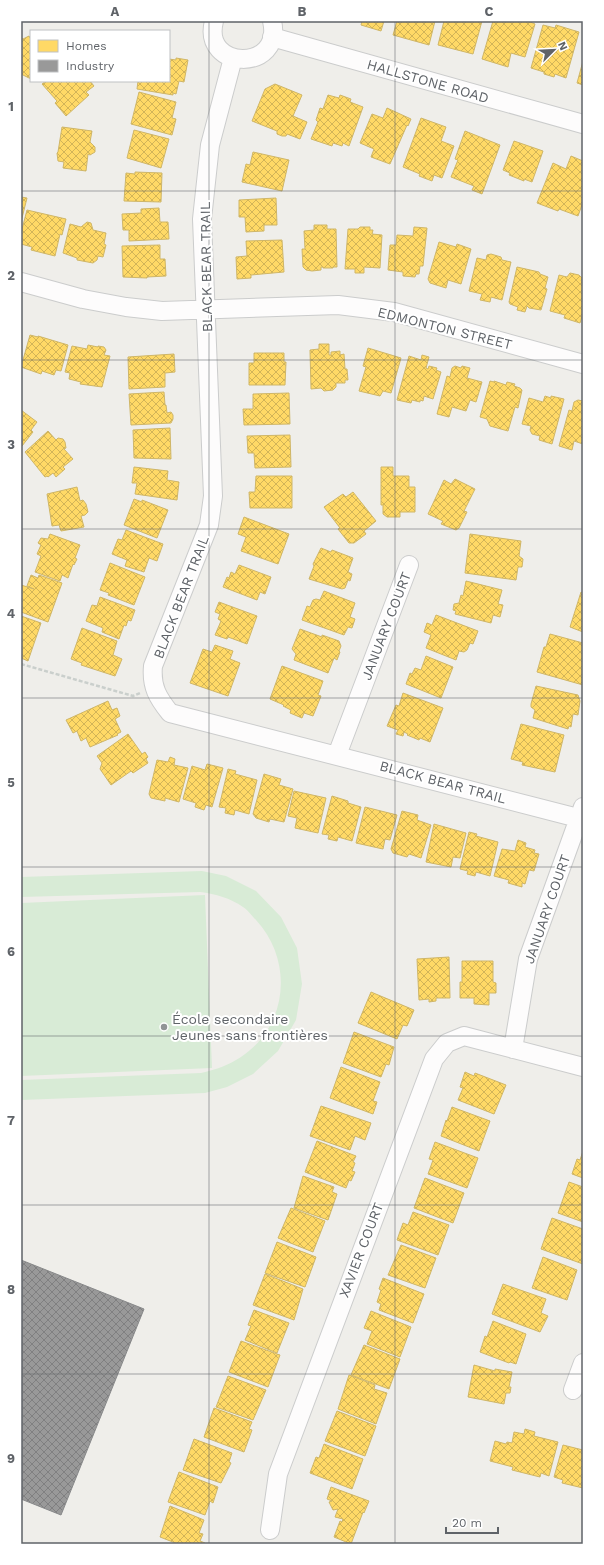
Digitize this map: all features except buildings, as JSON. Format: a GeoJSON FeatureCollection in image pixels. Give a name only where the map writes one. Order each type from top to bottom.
{"type":"FeatureCollection","features":[{"type":"Feature","properties":{"kind":"street"},"geometry":{"type":"LineString","coordinates":[[211,22],[213,37],[220,50],[233,58],[247,60],[260,55],[266,50],[272,29]]}},
{"type":"Feature","properties":{"kind":"street","name":"HALLSTONE ROAD"},"geometry":{"type":"LineString","coordinates":[[272,29],[583,124]]}},
{"type":"Feature","properties":{"kind":"street","name":"BLACK BEAR TRAIL"},"geometry":{"type":"LineString","coordinates":[[233,58],[210,145],[202,219],[214,496],[209,525],[153,666],[152,676],[154,687],[160,700],[170,713],[337,755],[581,812]]}},
{"type":"Feature","properties":{"kind":"street","name":"EDMONTON STREET"},"geometry":{"type":"LineString","coordinates":[[21,282],[83,298],[126,307],[162,310],[338,305],[394,312],[583,364]]}},
{"type":"Feature","properties":{"kind":"street","name":"JANUARY COURT"},"geometry":{"type":"LineString","coordinates":[[337,755],[409,565]]}},
{"type":"Feature","properties":{"kind":"street","name":"JANUARY COURT"},"geometry":{"type":"LineString","coordinates":[[513,1049],[528,959],[581,812]]}},
{"type":"Feature","properties":{"kind":"street","name":"XAVIER COURT"},"geometry":{"type":"LineString","coordinates":[[270,1530],[278,1474],[434,1059],[447,1043],[464,1036],[583,1067]]}},
{"type":"Feature","properties":{"kind":"street"},"geometry":{"type":"LineString","coordinates":[[573,1390],[583,1363]]}},
{"type":"Feature","properties":{"kind":"path"},"geometry":{"type":"LineString","coordinates":[[21,664],[133,696],[154,687]]}},
{"type":"Feature","properties":{"kind":"green space"},"geometry":{"type":"Polygon","coordinates":[[[202,871],[226,876],[256,891],[281,917],[297,948],[302,984],[296,1020],[278,1051],[253,1074],[227,1087],[205,1093],[21,1100],[21,1080],[201,1073],[217,1069],[232,1062],[241,1057],[257,1044],[269,1028],[276,1011],[280,992],[280,973],[276,954],[268,936],[245,908],[223,897],[200,892],[21,897],[21,877],[202,871]]]}},
{"type":"Feature","properties":{"kind":"green space"},"geometry":{"type":"Polygon","coordinates":[[[205,895],[212,1068],[21,1076],[21,903],[205,895]]]}},
{"type":"Feature","properties":{"kind":"place","name":"École secondaire Jeunes sans frontières"},"geometry":{"type":"Point","coordinates":[164,1027]}}]}
